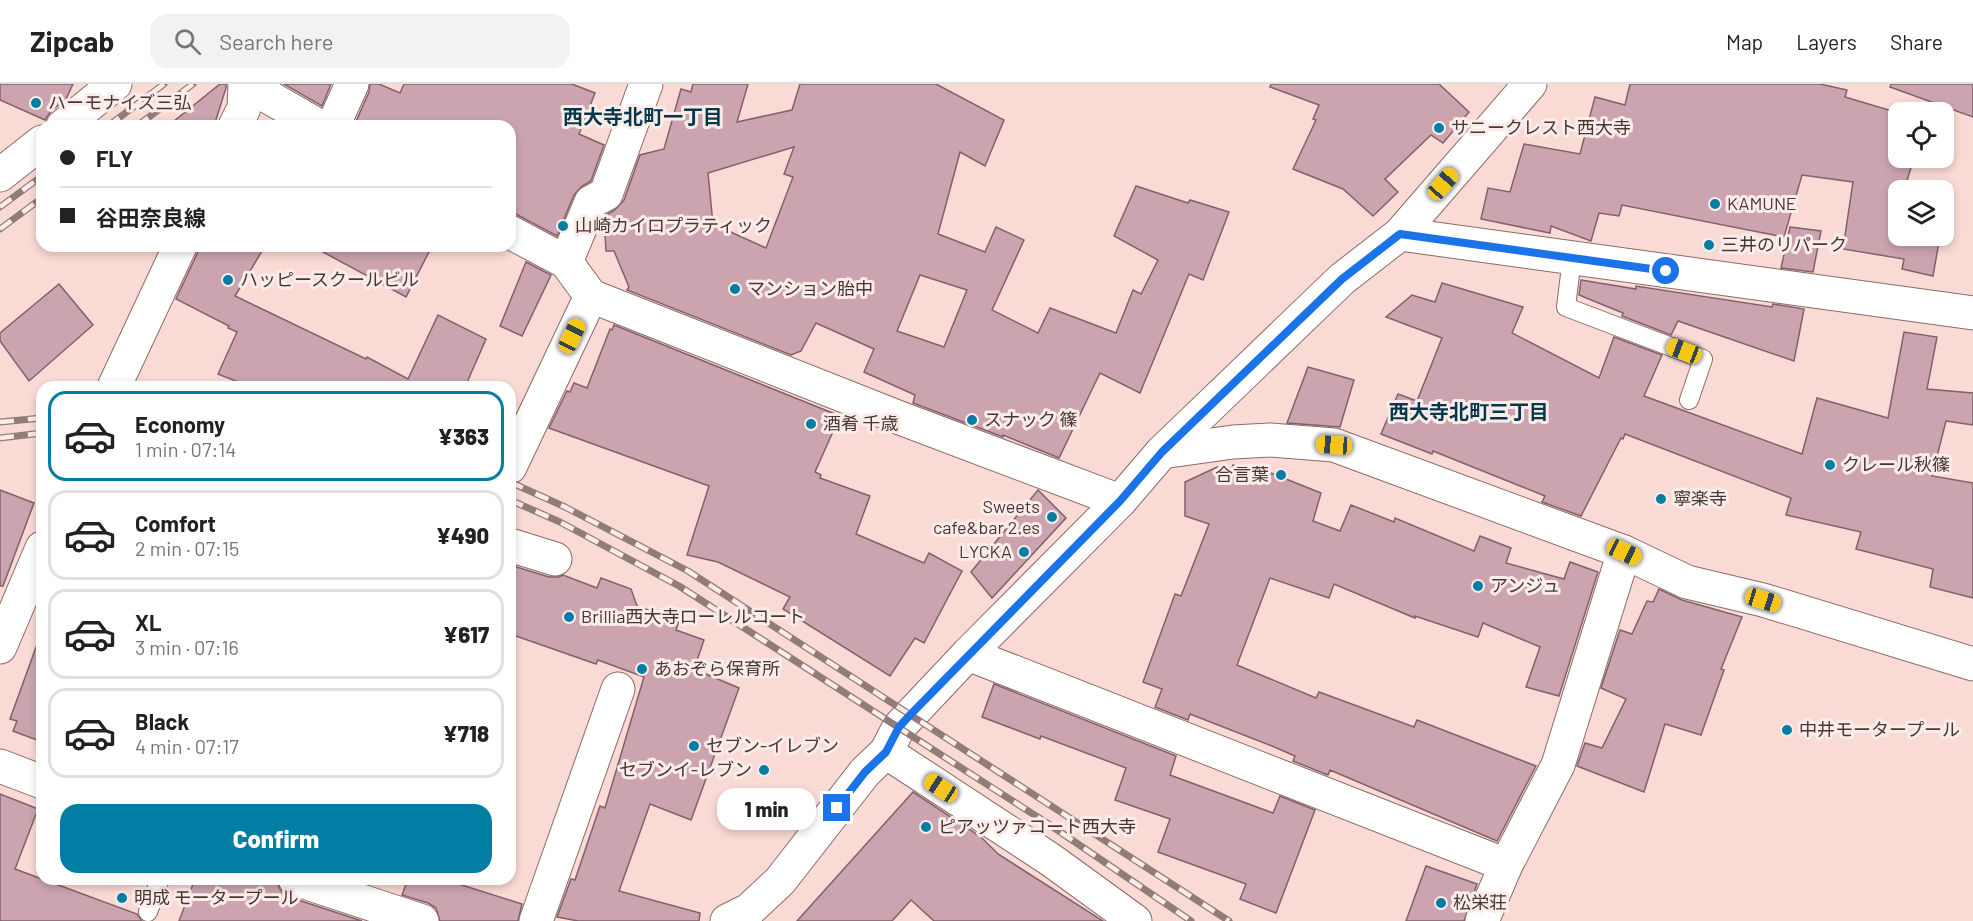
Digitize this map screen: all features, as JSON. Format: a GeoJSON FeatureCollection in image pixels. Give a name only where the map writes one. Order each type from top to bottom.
{"type":"FeatureCollection","features":[{"type":"Feature","properties":{"kind":"street"},"geometry":{"type":"LineString","coordinates":[[238,120],[244,108],[245,84],[308,120]]}},
{"type":"Feature","properties":{"kind":"street"},"geometry":{"type":"LineString","coordinates":[[336,120],[352,84]]}},
{"type":"Feature","properties":{"kind":"street"},"geometry":{"type":"LineString","coordinates":[[566,262],[591,202],[606,195],[646,84]]}},
{"type":"Feature","properties":{"kind":"street"},"geometry":{"type":"LineString","coordinates":[[727,921],[748,910],[780,881],[865,772],[886,752],[899,727],[968,654],[1120,501],[1162,452],[1342,279],[1400,234],[1530,84]]}},
{"type":"Feature","properties":{"kind":"street"},"geometry":{"type":"LineString","coordinates":[[69,120],[102,87]]}},
{"type":"Feature","properties":{"kind":"street"},"geometry":{"type":"LineString","coordinates":[[0,175],[36,147]]}},
{"type":"Feature","properties":{"kind":"street"},"geometry":{"type":"LineString","coordinates":[[1400,234],[1973,313]]}},
{"type":"Feature","properties":{"kind":"street"},"geometry":{"type":"LineString","coordinates":[[516,235],[566,262],[591,296],[900,418],[1120,501]]}},
{"type":"Feature","properties":{"kind":"street"},"geometry":{"type":"LineString","coordinates":[[117,381],[177,252]]}},
{"type":"Feature","properties":{"kind":"street"},"geometry":{"type":"LineString","coordinates":[[516,454],[591,296]]}},
{"type":"Feature","properties":{"kind":"street"},"geometry":{"type":"LineString","coordinates":[[1162,452],[1233,442],[1270,440],[1334,445],[1624,552],[1687,582],[1763,600],[1973,664]]}},
{"type":"Feature","properties":{"kind":"street"},"geometry":{"type":"LineString","coordinates":[[516,547],[555,559]]}},
{"type":"Feature","properties":{"kind":"street"},"geometry":{"type":"LineString","coordinates":[[1482,921],[1506,865],[1558,765],[1624,552]]}},
{"type":"Feature","properties":{"kind":"street"},"geometry":{"type":"LineString","coordinates":[[0,647],[36,562]]}},
{"type":"Feature","properties":{"kind":"street"},"geometry":{"type":"LineString","coordinates":[[968,654],[1506,865]]}},
{"type":"Feature","properties":{"kind":"street"},"geometry":{"type":"LineString","coordinates":[[536,921],[618,688]]}},
{"type":"Feature","properties":{"kind":"street"},"geometry":{"type":"LineString","coordinates":[[886,752],[1051,860],[1135,921]]}},
{"type":"Feature","properties":{"kind":"street"},"geometry":{"type":"LineString","coordinates":[[0,766],[36,780]]}},
{"type":"Feature","properties":{"kind":"street"},"geometry":{"type":"LineString","coordinates":[[313,885],[422,921]]}},
{"type":"Feature","properties":{"kind":"lane"},"geometry":{"type":"LineString","coordinates":[[1572,258],[1566,307],[1703,359],[1689,400]]}},
{"type":"Feature","properties":{"kind":"lane"},"geometry":{"type":"LineString","coordinates":[[148,912],[158,885]]}},
{"type":"Feature","properties":{"kind":"building","name":"ハーモナイズ三弘"},"geometry":{"type":"Polygon","coordinates":[[[0,84],[73,84],[66,99],[51,111],[45,120],[0,100],[0,84]]]}},
{"type":"Feature","properties":{"kind":"building"},"geometry":{"type":"Polygon","coordinates":[[[220,84],[226,84],[216,120],[175,120],[220,84]]]}},
{"type":"Feature","properties":{"kind":"building"},"geometry":{"type":"Polygon","coordinates":[[[284,84],[331,84],[322,106],[284,84]]]}},
{"type":"Feature","properties":{"kind":"building"},"geometry":{"type":"Polygon","coordinates":[[[370,84],[379,84],[400,93],[404,84],[572,84],[595,93],[579,134],[604,145],[591,181],[582,186],[574,195],[557,236],[516,214],[516,120],[357,120],[369,92],[370,84]]]}},
{"type":"Feature","properties":{"kind":"building"},"geometry":{"type":"Polygon","coordinates":[[[693,84],[748,84],[737,122],[792,110],[800,84],[936,84],[1004,120],[985,166],[960,152],[938,234],[985,252],[996,227],[1024,240],[992,310],[1038,333],[1050,308],[1116,333],[1133,290],[1141,294],[1158,260],[1114,236],[1136,186],[1188,203],[1190,200],[1229,212],[1203,280],[1189,274],[1140,393],[1100,373],[1059,458],[913,403],[915,395],[864,372],[874,349],[816,323],[801,351],[791,355],[627,290],[629,287],[614,251],[606,251],[604,219],[624,200],[640,155],[664,149],[681,89],[691,92],[693,84]],[[794,147],[708,173],[713,224],[766,248],[793,177],[784,174],[794,147]],[[920,275],[897,331],[944,347],[967,290],[920,275]]]}},
{"type":"Feature","properties":{"kind":"building"},"geometry":{"type":"Polygon","coordinates":[[[1271,84],[1439,84],[1469,112],[1443,143],[1431,135],[1385,179],[1398,192],[1373,216],[1343,189],[1293,169],[1316,120],[1313,119],[1319,105],[1270,87],[1271,84]]]}},
{"type":"Feature","properties":{"kind":"building"},"geometry":{"type":"Polygon","coordinates":[[[1630,84],[1820,84],[1847,90],[1845,97],[1888,110],[1888,168],[1911,168],[1907,180],[1888,180],[1888,246],[1938,246],[1933,276],[1902,269],[1904,259],[1843,249],[1853,182],[1802,175],[1784,237],[1622,205],[1619,216],[1599,213],[1591,241],[1551,226],[1550,233],[1481,219],[1488,188],[1510,192],[1524,144],[1580,154],[1595,97],[1625,105],[1630,84]]]}},
{"type":"Feature","properties":{"kind":"building"},"geometry":{"type":"Polygon","coordinates":[[[1891,84],[1973,84],[1973,117],[1954,110],[1954,102],[1932,102],[1890,87],[1891,84]]]}},
{"type":"Feature","properties":{"kind":"building"},"geometry":{"type":"Polygon","coordinates":[[[1790,227],[1821,231],[1813,272],[1781,268],[1790,227]]]}},
{"type":"Feature","properties":{"kind":"building"},"geometry":{"type":"Polygon","coordinates":[[[197,252],[261,252],[235,296],[366,359],[367,357],[408,379],[438,315],[486,339],[468,381],[236,381],[218,374],[237,332],[176,299],[197,252]]]}},
{"type":"Feature","properties":{"kind":"building"},"geometry":{"type":"Polygon","coordinates":[[[323,252],[429,252],[406,297],[323,252]]]}},
{"type":"Feature","properties":{"kind":"building"},"geometry":{"type":"Polygon","coordinates":[[[526,262],[551,275],[522,336],[500,326],[526,262]]]}},
{"type":"Feature","properties":{"kind":"building"},"geometry":{"type":"Polygon","coordinates":[[[1581,280],[1772,307],[1773,304],[1804,309],[1794,361],[1678,321],[1671,335],[1622,316],[1623,313],[1579,295],[1581,280]]]}},
{"type":"Feature","properties":{"kind":"building"},"geometry":{"type":"Polygon","coordinates":[[[1442,283],[1523,307],[1512,333],[1599,378],[1614,337],[1662,355],[1644,396],[1802,454],[1817,398],[1888,418],[1904,332],[1937,337],[1927,389],[1973,393],[1973,425],[1946,421],[1932,476],[1973,483],[1973,598],[1930,587],[1933,569],[1856,549],[1861,532],[1786,515],[1791,498],[1625,434],[1581,516],[1542,502],[1545,496],[1433,451],[1432,454],[1381,434],[1398,394],[1417,401],[1442,338],[1386,317],[1412,295],[1435,302],[1442,283]]]}},
{"type":"Feature","properties":{"kind":"building"},"geometry":{"type":"Polygon","coordinates":[[[59,284],[93,325],[29,381],[0,341],[0,333],[59,284]]]}},
{"type":"Feature","properties":{"kind":"building"},"geometry":{"type":"Polygon","coordinates":[[[614,325],[840,416],[815,472],[821,475],[820,478],[870,496],[856,534],[924,563],[929,553],[962,571],[924,643],[915,638],[890,676],[783,609],[790,597],[718,562],[687,555],[709,486],[549,428],[567,391],[570,392],[574,383],[587,388],[610,329],[612,330],[614,325]]]}},
{"type":"Feature","properties":{"kind":"building"},"geometry":{"type":"Polygon","coordinates":[[[1308,367],[1354,380],[1340,427],[1287,423],[1308,367]]]}},
{"type":"Feature","properties":{"kind":"building"},"geometry":{"type":"Polygon","coordinates":[[[1233,465],[1268,479],[1271,473],[1321,493],[1313,521],[1340,531],[1351,505],[1394,522],[1395,518],[1474,551],[1480,536],[1511,548],[1506,563],[1564,579],[1570,562],[1598,572],[1559,696],[1526,687],[1540,647],[1483,623],[1478,637],[1415,616],[1415,618],[1334,584],[1329,598],[1270,578],[1237,665],[1316,698],[1319,692],[1414,727],[1417,720],[1536,766],[1497,841],[1330,770],[1328,775],[1293,761],[1295,756],[1272,746],[1190,714],[1188,720],[1155,707],[1162,689],[1143,682],[1175,594],[1181,596],[1209,524],[1185,516],[1185,482],[1217,467],[1231,471],[1233,465]]]}},
{"type":"Feature","properties":{"kind":"building"},"geometry":{"type":"Polygon","coordinates":[[[0,490],[34,503],[3,586],[0,586],[0,490]]]}},
{"type":"Feature","properties":{"kind":"building"},"geometry":{"type":"Polygon","coordinates":[[[1038,490],[1066,518],[992,598],[971,572],[1038,490]]]}},
{"type":"Feature","properties":{"kind":"building"},"geometry":{"type":"Polygon","coordinates":[[[516,567],[549,577],[563,575],[597,588],[601,578],[631,589],[637,606],[679,621],[676,630],[704,640],[694,669],[739,688],[691,820],[650,804],[619,891],[700,913],[699,921],[578,921],[557,917],[571,879],[575,880],[600,806],[605,808],[644,677],[598,660],[596,664],[516,636],[516,567]]]}},
{"type":"Feature","properties":{"kind":"building"},"geometry":{"type":"Polygon","coordinates":[[[1659,589],[1682,600],[1742,617],[1721,669],[1724,670],[1701,735],[1665,724],[1644,792],[1577,766],[1585,743],[1602,748],[1626,699],[1601,688],[1620,630],[1632,634],[1647,601],[1653,602],[1659,589]]]}},
{"type":"Feature","properties":{"kind":"building"},"geometry":{"type":"Polygon","coordinates":[[[36,647],[36,740],[13,731],[17,721],[10,719],[36,647]]]}},
{"type":"Feature","properties":{"kind":"building"},"geometry":{"type":"Polygon","coordinates":[[[994,684],[1176,756],[1170,775],[1273,813],[1280,796],[1315,810],[1276,913],[1240,899],[1246,884],[1158,852],[1170,819],[1115,800],[1126,768],[982,717],[994,684]]]}},
{"type":"Feature","properties":{"kind":"building","name":"ピアッツァコート西大寺"},"geometry":{"type":"Polygon","coordinates":[[[913,792],[981,837],[998,854],[1103,921],[934,921],[911,900],[892,921],[797,921],[913,792]]]}},
{"type":"Feature","properties":{"kind":"building"},"geometry":{"type":"Polygon","coordinates":[[[0,794],[36,808],[36,814],[15,869],[36,877],[36,885],[58,885],[137,914],[142,921],[0,921],[0,794]]]}},
{"type":"Feature","properties":{"kind":"building","name":"松栄荘"},"geometry":{"type":"Polygon","coordinates":[[[1426,866],[1477,884],[1464,921],[1406,921],[1426,866]]]}},
{"type":"Feature","properties":{"kind":"building"},"geometry":{"type":"Polygon","coordinates":[[[193,885],[278,885],[281,891],[289,897],[362,921],[179,921],[193,885]]]}},
{"type":"Feature","properties":{"kind":"building"},"geometry":{"type":"Polygon","coordinates":[[[406,885],[462,885],[522,904],[518,921],[440,921],[436,908],[428,903],[402,895],[406,885]]]}},
{"type":"Feature","properties":{"kind":"railway"},"geometry":{"type":"LineString","coordinates":[[116,120],[164,84]]}},
{"type":"Feature","properties":{"kind":"railway"},"geometry":{"type":"LineString","coordinates":[[145,120],[193,84]]}},
{"type":"Feature","properties":{"kind":"railway"},"geometry":{"type":"LineString","coordinates":[[0,207],[36,180]]}},
{"type":"Feature","properties":{"kind":"railway"},"geometry":{"type":"LineString","coordinates":[[0,229],[36,202]]}},
{"type":"Feature","properties":{"kind":"railway"},"geometry":{"type":"LineString","coordinates":[[0,422],[36,419]]}},
{"type":"Feature","properties":{"kind":"railway"},"geometry":{"type":"LineString","coordinates":[[0,438],[36,434]]}},
{"type":"Feature","properties":{"kind":"railway"},"geometry":{"type":"LineString","coordinates":[[516,485],[565,507],[688,571],[1229,921]]}},
{"type":"Feature","properties":{"kind":"railway"},"geometry":{"type":"LineString","coordinates":[[516,503],[560,522],[679,586],[1050,825],[1191,921]]}},
{"type":"Feature","properties":{"kind":"place","name":"ハーモナイズ三弘"},"geometry":{"type":"Point","coordinates":[36,103]}},
{"type":"Feature","properties":{"kind":"place","name":"サニークレスト西大寺"},"geometry":{"type":"Point","coordinates":[1439,128]}},
{"type":"Feature","properties":{"kind":"place","name":"KAMUNE"},"geometry":{"type":"Point","coordinates":[1715,204]}},
{"type":"Feature","properties":{"kind":"place","name":"山崎カイロプラティック"},"geometry":{"type":"Point","coordinates":[563,226]}},
{"type":"Feature","properties":{"kind":"place","name":"三井のリパーク"},"geometry":{"type":"Point","coordinates":[1709,245]}},
{"type":"Feature","properties":{"kind":"place","name":"ハッピースクールビル"},"geometry":{"type":"Point","coordinates":[228,280]}},
{"type":"Feature","properties":{"kind":"place","name":"マンション胎中"},"geometry":{"type":"Point","coordinates":[735,289]}},
{"type":"Feature","properties":{"kind":"place","name":"スナック 篠"},"geometry":{"type":"Point","coordinates":[972,420]}},
{"type":"Feature","properties":{"kind":"place","name":"酒肴 千歳"},"geometry":{"type":"Point","coordinates":[811,424]}},
{"type":"Feature","properties":{"kind":"place","name":"クレール秋篠"},"geometry":{"type":"Point","coordinates":[1830,465]}},
{"type":"Feature","properties":{"kind":"place","name":"合言葉"},"geometry":{"type":"Point","coordinates":[1281,475]}},
{"type":"Feature","properties":{"kind":"place","name":"寧楽寺"},"geometry":{"type":"Point","coordinates":[1661,499]}},
{"type":"Feature","properties":{"kind":"place","name":"Sweets cafe&bar 2.es"},"geometry":{"type":"Point","coordinates":[1052,517]}},
{"type":"Feature","properties":{"kind":"place","name":"LYCKA"},"geometry":{"type":"Point","coordinates":[1024,552]}},
{"type":"Feature","properties":{"kind":"place","name":"アンジュ"},"geometry":{"type":"Point","coordinates":[1478,586]}},
{"type":"Feature","properties":{"kind":"place","name":"Brillia西大寺ローレルコート"},"geometry":{"type":"Point","coordinates":[569,617]}},
{"type":"Feature","properties":{"kind":"place","name":"あおぞら保育所"},"geometry":{"type":"Point","coordinates":[642,669]}},
{"type":"Feature","properties":{"kind":"place","name":"中井モータープール"},"geometry":{"type":"Point","coordinates":[1787,730]}},
{"type":"Feature","properties":{"kind":"place","name":"セブン-イレブン"},"geometry":{"type":"Point","coordinates":[694,746]}},
{"type":"Feature","properties":{"kind":"place","name":"セブンイ-レブン"},"geometry":{"type":"Point","coordinates":[764,770]}},
{"type":"Feature","properties":{"kind":"place","name":"ピアッツァコート西大寺"},"geometry":{"type":"Point","coordinates":[926,827]}},
{"type":"Feature","properties":{"kind":"place","name":"明成 モータープール"},"geometry":{"type":"Point","coordinates":[122,898]}},
{"type":"Feature","properties":{"kind":"place","name":"松栄荘"},"geometry":{"type":"Point","coordinates":[1441,903]}},
{"type":"Feature","properties":{"kind":"district","name":"西大寺北町一丁目"},"geometry":{"type":"Point","coordinates":[643,117]}},
{"type":"Feature","properties":{"kind":"district","name":"西大寺北町三丁目"},"geometry":{"type":"Point","coordinates":[1469,412]}},
{"type":"Feature","properties":{"kind":"route"},"geometry":{"type":"LineString","coordinates":[[837,808],[865,772],[886,752],[899,727],[1120,501],[1162,452],[1342,279],[1400,234],[1666,271]]}}]}
